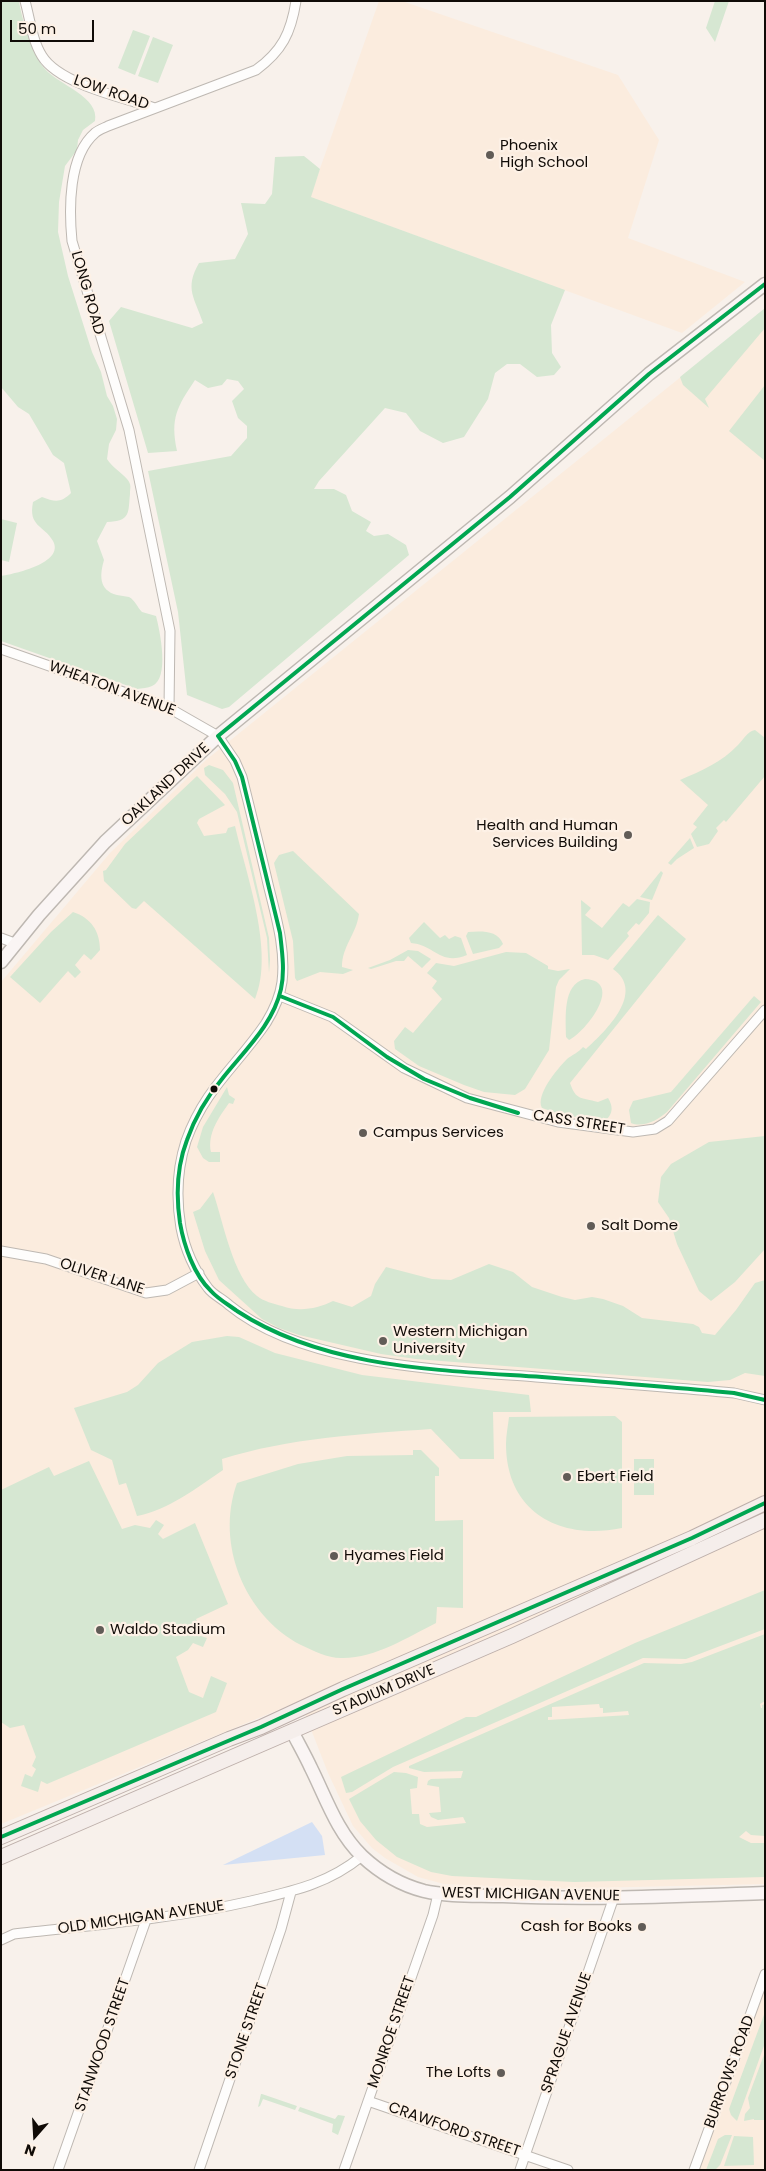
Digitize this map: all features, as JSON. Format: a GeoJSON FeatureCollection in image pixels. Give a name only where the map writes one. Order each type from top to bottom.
{"type":"FeatureCollection","features":[{"type":"Feature","properties":{"kind":"main road","name":"OAKLAND DRIVE"},"geometry":{"type":"LineString","coordinates":[[1,962],[39,915],[105,842],[218,736],[510,497],[649,374],[765,284]]}},
{"type":"Feature","properties":{"kind":"main road","name":"STADIUM DRIVE"},"geometry":{"type":"LineString","coordinates":[[1,1837],[261,1727],[480,1629],[692,1538],[765,1503]]}},
{"type":"Feature","properties":{"kind":"main road","name":"STADIUM DRIVE"},"geometry":{"type":"LineString","coordinates":[[1,1857],[512,1636],[765,1520]]}},
{"type":"Feature","properties":{"kind":"main road","name":"WEST MICHIGAN AVENUE"},"geometry":{"type":"LineString","coordinates":[[292,1731],[341,1830],[362,1856],[396,1880],[412,1887],[438,1894],[546,1898],[765,1893]]}},
{"type":"Feature","properties":{"kind":"street","name":"LOW ROAD"},"geometry":{"type":"LineString","coordinates":[[25,1],[36,44],[42,56],[54,70],[71,80],[155,108]]}},
{"type":"Feature","properties":{"kind":"street","name":"LONG ROAD"},"geometry":{"type":"LineString","coordinates":[[169,708],[170,631],[129,430],[74,250],[69,209],[76,170],[82,150],[95,133],[108,126],[256,70],[271,60],[282,47],[292,22],[296,1]]}},
{"type":"Feature","properties":{"kind":"street","name":"WHEATON AVENUE"},"geometry":{"type":"LineString","coordinates":[[1,649],[169,708],[218,736]]}},
{"type":"Feature","properties":{"kind":"street"},"geometry":{"type":"LineString","coordinates":[[218,736],[235,761],[242,777],[279,927],[283,953],[280,996],[264,1025],[207,1096],[193,1123],[186,1144],[178,1183],[178,1212],[183,1239],[191,1259],[209,1290],[258,1326],[277,1335],[346,1355],[423,1367],[734,1393],[765,1400]]}},
{"type":"Feature","properties":{"kind":"street"},"geometry":{"type":"LineString","coordinates":[[1,938],[17,944]]}},
{"type":"Feature","properties":{"kind":"street","name":"CASS STREET"},"geometry":{"type":"LineString","coordinates":[[280,996],[332,1016],[404,1068],[454,1093],[500,1108],[558,1122],[633,1132],[655,1129],[668,1121],[765,1010]]}},
{"type":"Feature","properties":{"kind":"street","name":"OLIVER LANE"},"geometry":{"type":"LineString","coordinates":[[1,1251],[46,1258],[146,1293],[167,1290],[199,1273]]}},
{"type":"Feature","properties":{"kind":"street","name":"OLD MICHIGAN AVENUE"},"geometry":{"type":"LineString","coordinates":[[1,1940],[14,1934],[146,1920],[205,1911],[291,1892],[341,1873],[362,1856]]}},
{"type":"Feature","properties":{"kind":"street","name":"STONE STREET"},"geometry":{"type":"LineString","coordinates":[[199,2170],[281,1929],[291,1892]]}},
{"type":"Feature","properties":{"kind":"street","name":"MONROE STREET"},"geometry":{"type":"LineString","coordinates":[[344,2170],[433,1915],[438,1894]]}},
{"type":"Feature","properties":{"kind":"street","name":"SPRAGUE AVENUE"},"geometry":{"type":"LineString","coordinates":[[520,2170],[614,1897]]}},
{"type":"Feature","properties":{"kind":"street","name":"STANWOOD STREET"},"geometry":{"type":"LineString","coordinates":[[58,2170],[146,1920]]}},
{"type":"Feature","properties":{"kind":"street","name":"BURROWS ROAD"},"geometry":{"type":"LineString","coordinates":[[694,2170],[765,1974]]}},
{"type":"Feature","properties":{"kind":"street","name":"CRAWFORD STREET"},"geometry":{"type":"LineString","coordinates":[[368,2101],[568,2170]]}},
{"type":"Feature","properties":{"kind":"shaded area","name":"Phoenix High School"},"geometry":{"type":"Polygon","coordinates":[[[379,1],[402,1],[618,75],[659,140],[628,238],[745,282],[682,333],[310,197],[379,1]]]}},
{"type":"Feature","properties":{"kind":"shaded area","name":"Western Michigan University"},"geometry":{"type":"Polygon","coordinates":[[[765,309],[765,1884],[545,1889],[444,1884],[418,1877],[385,1858],[372,1848],[353,1826],[328,1773],[300,1701],[1,1824],[1,982],[110,853],[206,760],[765,309]]]}},
{"type":"Feature","properties":{"kind":"shaded area"},"geometry":{"type":"Polygon","coordinates":[[[765,1974],[765,2170],[694,2170],[765,1974]]]}},
{"type":"Feature","properties":{"kind":"green space"},"geometry":{"type":"Polygon","coordinates":[[[1,1],[19,1],[22,17],[41,64],[51,75],[85,98],[95,113],[95,121],[83,130],[78,140],[77,150],[65,166],[59,202],[58,232],[68,276],[92,352],[101,372],[107,396],[113,406],[117,419],[116,430],[109,444],[107,459],[130,483],[127,515],[120,520],[107,522],[97,541],[104,560],[102,581],[106,589],[111,593],[129,597],[142,612],[156,616],[160,632],[162,665],[158,682],[149,687],[137,689],[1,641],[1,576],[36,566],[52,555],[55,549],[53,541],[35,521],[32,510],[33,502],[42,497],[54,501],[61,500],[71,493],[64,463],[53,455],[29,414],[18,407],[1,387],[1,1]]]}},
{"type":"Feature","properties":{"kind":"green space"},"geometry":{"type":"Polygon","coordinates":[[[715,1],[729,1],[715,42],[706,28],[715,1]]]}},
{"type":"Feature","properties":{"kind":"green space"},"geometry":{"type":"Polygon","coordinates":[[[133,30],[150,36],[135,75],[118,68],[133,30]]]}},
{"type":"Feature","properties":{"kind":"green space"},"geometry":{"type":"Polygon","coordinates":[[[153,37],[173,45],[158,83],[138,76],[153,37]]]}},
{"type":"Feature","properties":{"kind":"green space"},"geometry":{"type":"Polygon","coordinates":[[[304,156],[320,169],[311,197],[565,290],[551,325],[552,353],[561,367],[554,375],[537,377],[520,364],[507,364],[495,373],[488,399],[464,437],[443,443],[420,431],[406,413],[385,408],[319,481],[314,489],[334,489],[346,495],[352,511],[371,522],[366,531],[374,536],[388,534],[406,545],[409,555],[229,707],[222,709],[187,695],[178,612],[148,471],[231,456],[247,438],[247,426],[238,418],[232,401],[244,389],[238,381],[227,379],[222,385],[208,388],[195,380],[177,413],[174,430],[177,451],[148,453],[109,321],[121,307],[192,328],[203,323],[192,293],[192,280],[199,263],[235,259],[248,234],[241,203],[265,204],[272,194],[275,157],[304,156]]]}},
{"type":"Feature","properties":{"kind":"green space"},"geometry":{"type":"Polygon","coordinates":[[[765,308],[765,328],[705,399],[709,408],[683,385],[680,377],[765,308]]]}},
{"type":"Feature","properties":{"kind":"green space"},"geometry":{"type":"Polygon","coordinates":[[[765,385],[765,461],[729,431],[765,385]]]}},
{"type":"Feature","properties":{"kind":"green space"},"geometry":{"type":"Polygon","coordinates":[[[1,519],[17,523],[9,562],[1,560],[1,519]]]}},
{"type":"Feature","properties":{"kind":"green space"},"geometry":{"type":"Polygon","coordinates":[[[755,730],[765,738],[765,776],[726,822],[724,820],[716,828],[718,831],[709,844],[697,847],[691,834],[697,827],[693,824],[708,805],[680,780],[718,761],[755,730]]]}},
{"type":"Feature","properties":{"kind":"green space"},"geometry":{"type":"Polygon","coordinates":[[[209,765],[223,770],[233,783],[269,938],[269,973],[267,938],[237,812],[225,794],[205,775],[204,768],[209,765]]]}},
{"type":"Feature","properties":{"kind":"green space"},"geometry":{"type":"Polygon","coordinates":[[[197,776],[225,805],[199,819],[197,823],[204,836],[226,833],[228,828],[235,826],[257,913],[260,936],[262,959],[260,980],[255,999],[144,901],[136,909],[132,908],[104,881],[103,871],[106,870],[125,844],[197,776]]]}},
{"type":"Feature","properties":{"kind":"green space"},"geometry":{"type":"Polygon","coordinates":[[[690,838],[694,848],[671,865],[668,863],[690,838]]]}},
{"type":"Feature","properties":{"kind":"green space"},"geometry":{"type":"Polygon","coordinates":[[[293,851],[359,914],[344,953],[342,967],[353,970],[343,974],[320,972],[297,981],[295,978],[293,941],[274,863],[279,855],[293,851]]]}},
{"type":"Feature","properties":{"kind":"green space"},"geometry":{"type":"Polygon","coordinates":[[[661,871],[663,873],[652,900],[640,897],[661,871]]]}},
{"type":"Feature","properties":{"kind":"green space"},"geometry":{"type":"Polygon","coordinates":[[[637,899],[650,902],[649,913],[639,925],[636,923],[627,933],[629,936],[608,960],[594,955],[582,955],[581,900],[591,908],[585,915],[602,928],[623,903],[629,907],[637,899]]]}},
{"type":"Feature","properties":{"kind":"green space"},"geometry":{"type":"Polygon","coordinates":[[[73,912],[85,918],[93,926],[100,943],[100,950],[91,960],[84,954],[75,965],[81,972],[75,978],[68,971],[40,1003],[10,977],[51,932],[73,912]]]}},
{"type":"Feature","properties":{"kind":"green space"},"geometry":{"type":"Polygon","coordinates":[[[658,915],[686,939],[570,1083],[577,1096],[598,1102],[608,1098],[612,1108],[610,1115],[602,1122],[560,1114],[542,1108],[541,1103],[544,1089],[558,1069],[567,1059],[583,1047],[586,1049],[612,1022],[619,1011],[626,989],[622,978],[613,969],[658,915]]]}},
{"type":"Feature","properties":{"kind":"green space"},"geometry":{"type":"Polygon","coordinates":[[[424,922],[440,938],[445,935],[449,939],[455,936],[461,938],[467,955],[458,958],[444,957],[426,947],[411,943],[409,938],[424,922]]]}},
{"type":"Feature","properties":{"kind":"green space"},"geometry":{"type":"Polygon","coordinates":[[[468,932],[488,932],[501,939],[503,944],[499,948],[473,954],[466,936],[468,932]]]}},
{"type":"Feature","properties":{"kind":"green space"},"geometry":{"type":"Polygon","coordinates":[[[408,950],[418,951],[431,959],[422,968],[408,956],[404,961],[396,961],[371,969],[368,968],[390,960],[408,950]]]}},
{"type":"Feature","properties":{"kind":"green space"},"geometry":{"type":"Polygon","coordinates":[[[506,952],[526,953],[548,966],[548,969],[558,971],[570,969],[559,980],[556,987],[549,1050],[525,1089],[515,1095],[484,1092],[419,1066],[395,1049],[394,1041],[405,1027],[413,1033],[442,999],[432,988],[437,981],[427,973],[436,963],[454,966],[506,952]]]}},
{"type":"Feature","properties":{"kind":"green space"},"geometry":{"type":"Polygon","coordinates":[[[585,979],[596,982],[602,988],[602,997],[592,1018],[569,1040],[566,1037],[566,1021],[569,995],[572,988],[578,982],[585,979]]]}},
{"type":"Feature","properties":{"kind":"green space"},"geometry":{"type":"Polygon","coordinates":[[[754,996],[761,1002],[667,1112],[645,1124],[631,1123],[629,1110],[633,1101],[671,1092],[754,996]]]}},
{"type":"Feature","properties":{"kind":"green space"},"geometry":{"type":"Polygon","coordinates":[[[227,1087],[229,1095],[235,1099],[233,1104],[229,1103],[221,1114],[212,1132],[210,1145],[211,1152],[220,1152],[220,1162],[209,1162],[203,1158],[197,1147],[203,1127],[227,1087]]]}},
{"type":"Feature","properties":{"kind":"green space"},"geometry":{"type":"Polygon","coordinates":[[[765,1136],[765,1249],[735,1282],[711,1301],[699,1291],[677,1244],[669,1218],[658,1202],[661,1177],[671,1164],[709,1142],[765,1136]]]}},
{"type":"Feature","properties":{"kind":"green space"},"geometry":{"type":"Polygon","coordinates":[[[213,1192],[230,1248],[241,1276],[257,1296],[288,1308],[314,1308],[333,1301],[352,1307],[371,1296],[375,1284],[386,1267],[432,1279],[451,1280],[489,1264],[513,1272],[532,1287],[562,1297],[575,1300],[592,1297],[603,1299],[623,1306],[642,1318],[693,1324],[699,1327],[702,1333],[715,1335],[755,1283],[765,1280],[765,1376],[745,1373],[730,1380],[708,1382],[416,1359],[381,1354],[299,1335],[279,1328],[262,1319],[219,1280],[205,1251],[193,1212],[200,1209],[213,1192]]]}},
{"type":"Feature","properties":{"kind":"green space"},"geometry":{"type":"Polygon","coordinates":[[[227,1336],[239,1337],[275,1353],[362,1375],[529,1395],[531,1412],[493,1412],[494,1459],[460,1459],[431,1429],[352,1435],[273,1446],[222,1459],[223,1470],[192,1491],[160,1509],[137,1516],[126,1483],[119,1485],[112,1460],[91,1450],[74,1408],[127,1392],[138,1385],[158,1363],[192,1342],[227,1336]]]}},
{"type":"Feature","properties":{"kind":"green space","name":"Ebert Field"},"geometry":{"type":"Polygon","coordinates":[[[615,1416],[622,1422],[622,1528],[599,1531],[578,1530],[558,1525],[541,1516],[526,1504],[515,1488],[508,1468],[506,1444],[509,1417],[615,1416]]]}},
{"type":"Feature","properties":{"kind":"green space","name":"Hyames Field"},"geometry":{"type":"Polygon","coordinates":[[[413,1450],[421,1450],[439,1468],[439,1476],[435,1476],[435,1521],[463,1520],[463,1608],[437,1607],[436,1623],[390,1646],[366,1655],[336,1658],[301,1645],[281,1632],[264,1616],[250,1597],[240,1576],[233,1553],[230,1530],[231,1506],[237,1483],[298,1464],[347,1456],[413,1455],[413,1450]]]}},
{"type":"Feature","properties":{"kind":"green space"},"geometry":{"type":"Polygon","coordinates":[[[634,1459],[654,1459],[654,1495],[634,1495],[634,1459]]]}},
{"type":"Feature","properties":{"kind":"green space","name":"Waldo Stadium"},"geometry":{"type":"Polygon","coordinates":[[[89,1461],[122,1529],[135,1525],[150,1528],[156,1520],[164,1525],[158,1534],[163,1539],[195,1523],[228,1604],[196,1619],[199,1626],[198,1635],[207,1638],[203,1647],[193,1643],[188,1650],[176,1657],[189,1692],[203,1698],[211,1676],[227,1683],[216,1712],[47,1784],[41,1781],[38,1792],[21,1786],[25,1774],[32,1777],[36,1769],[32,1766],[36,1757],[24,1725],[10,1728],[1,1722],[1,1490],[49,1467],[54,1476],[89,1461]]]}},
{"type":"Feature","properties":{"kind":"green space"},"geometry":{"type":"Polygon","coordinates":[[[765,1590],[765,1629],[686,1659],[643,1658],[393,1767],[352,1792],[346,1793],[341,1777],[466,1717],[476,1717],[635,1643],[765,1590]]]}},
{"type":"Feature","properties":{"kind":"green space"},"geometry":{"type":"Polygon","coordinates":[[[765,1634],[765,1701],[760,1704],[762,1708],[762,1705],[765,1704],[765,1836],[751,1835],[746,1831],[739,1837],[751,1843],[765,1843],[765,1877],[574,1882],[452,1876],[431,1872],[397,1857],[376,1840],[360,1821],[349,1799],[394,1772],[406,1773],[418,1777],[417,1788],[410,1789],[412,1814],[419,1814],[420,1824],[427,1827],[466,1823],[463,1817],[438,1820],[431,1817],[429,1813],[441,1812],[439,1787],[427,1785],[431,1779],[461,1778],[463,1771],[424,1772],[409,1768],[409,1766],[644,1663],[681,1664],[692,1662],[765,1634]],[[599,1704],[552,1707],[552,1717],[548,1717],[548,1720],[629,1715],[628,1711],[603,1713],[603,1708],[600,1708],[599,1704]]]}},
{"type":"Feature","properties":{"kind":"green space"},"geometry":{"type":"Polygon","coordinates":[[[765,2012],[765,2043],[737,2121],[731,2115],[729,2109],[765,2012]]]}},
{"type":"Feature","properties":{"kind":"green space"},"geometry":{"type":"Polygon","coordinates":[[[765,2052],[765,2120],[754,2119],[744,2121],[745,2114],[750,2108],[748,2098],[765,2052]]]}},
{"type":"Feature","properties":{"kind":"green space"},"geometry":{"type":"Polygon","coordinates":[[[261,2094],[297,2106],[295,2110],[263,2099],[258,2107],[261,2094]]]}},
{"type":"Feature","properties":{"kind":"green space"},"geometry":{"type":"Polygon","coordinates":[[[300,2107],[335,2119],[338,2115],[345,2116],[338,2135],[332,2132],[333,2124],[298,2111],[300,2107]]]}},
{"type":"Feature","properties":{"kind":"green space"},"geometry":{"type":"Polygon","coordinates":[[[725,2135],[732,2135],[720,2165],[715,2170],[706,2170],[718,2139],[725,2135]]]}},
{"type":"Feature","properties":{"kind":"green space"},"geometry":{"type":"Polygon","coordinates":[[[734,2136],[753,2137],[754,2165],[724,2166],[734,2136]]]}},
{"type":"Feature","properties":{"kind":"water"},"geometry":{"type":"Polygon","coordinates":[[[312,1822],[322,1836],[325,1855],[223,1865],[312,1822]]]}},
{"type":"Feature","properties":{"kind":"transit line"},"geometry":{"type":"LineString","coordinates":[[765,284],[649,374],[510,497],[218,736],[235,761],[242,777],[280,933],[283,975],[277,1002],[265,1026],[211,1093],[194,1123],[181,1160],[178,1192],[180,1223],[184,1241],[195,1269],[205,1284],[217,1297],[237,1311],[271,1330],[308,1345],[345,1356],[424,1368],[734,1393],[765,1400]]}},
{"type":"Feature","properties":{"kind":"transit line"},"geometry":{"type":"LineString","coordinates":[[280,996],[333,1017],[387,1057],[424,1079],[470,1098],[518,1113]]}},
{"type":"Feature","properties":{"kind":"transit line"},"geometry":{"type":"LineString","coordinates":[[1,1837],[261,1727],[343,1689],[692,1538],[765,1503]]}},
{"type":"Feature","properties":{"kind":"place","name":"Phoenix High School"},"geometry":{"type":"Point","coordinates":[490,155]}},
{"type":"Feature","properties":{"kind":"place","name":"Health and Human Services Building"},"geometry":{"type":"Point","coordinates":[628,835]}},
{"type":"Feature","properties":{"kind":"place","name":"Campus Services"},"geometry":{"type":"Point","coordinates":[363,1133]}},
{"type":"Feature","properties":{"kind":"place","name":"Salt Dome"},"geometry":{"type":"Point","coordinates":[591,1226]}},
{"type":"Feature","properties":{"kind":"place","name":"Western Michigan University"},"geometry":{"type":"Point","coordinates":[383,1341]}},
{"type":"Feature","properties":{"kind":"place","name":"Ebert Field"},"geometry":{"type":"Point","coordinates":[567,1477]}},
{"type":"Feature","properties":{"kind":"place","name":"Hyames Field"},"geometry":{"type":"Point","coordinates":[334,1556]}},
{"type":"Feature","properties":{"kind":"place","name":"Waldo Stadium"},"geometry":{"type":"Point","coordinates":[100,1630]}},
{"type":"Feature","properties":{"kind":"place","name":"Cash for Books"},"geometry":{"type":"Point","coordinates":[642,1927]}},
{"type":"Feature","properties":{"kind":"place","name":"The Lofts"},"geometry":{"type":"Point","coordinates":[501,2073]}}]}
